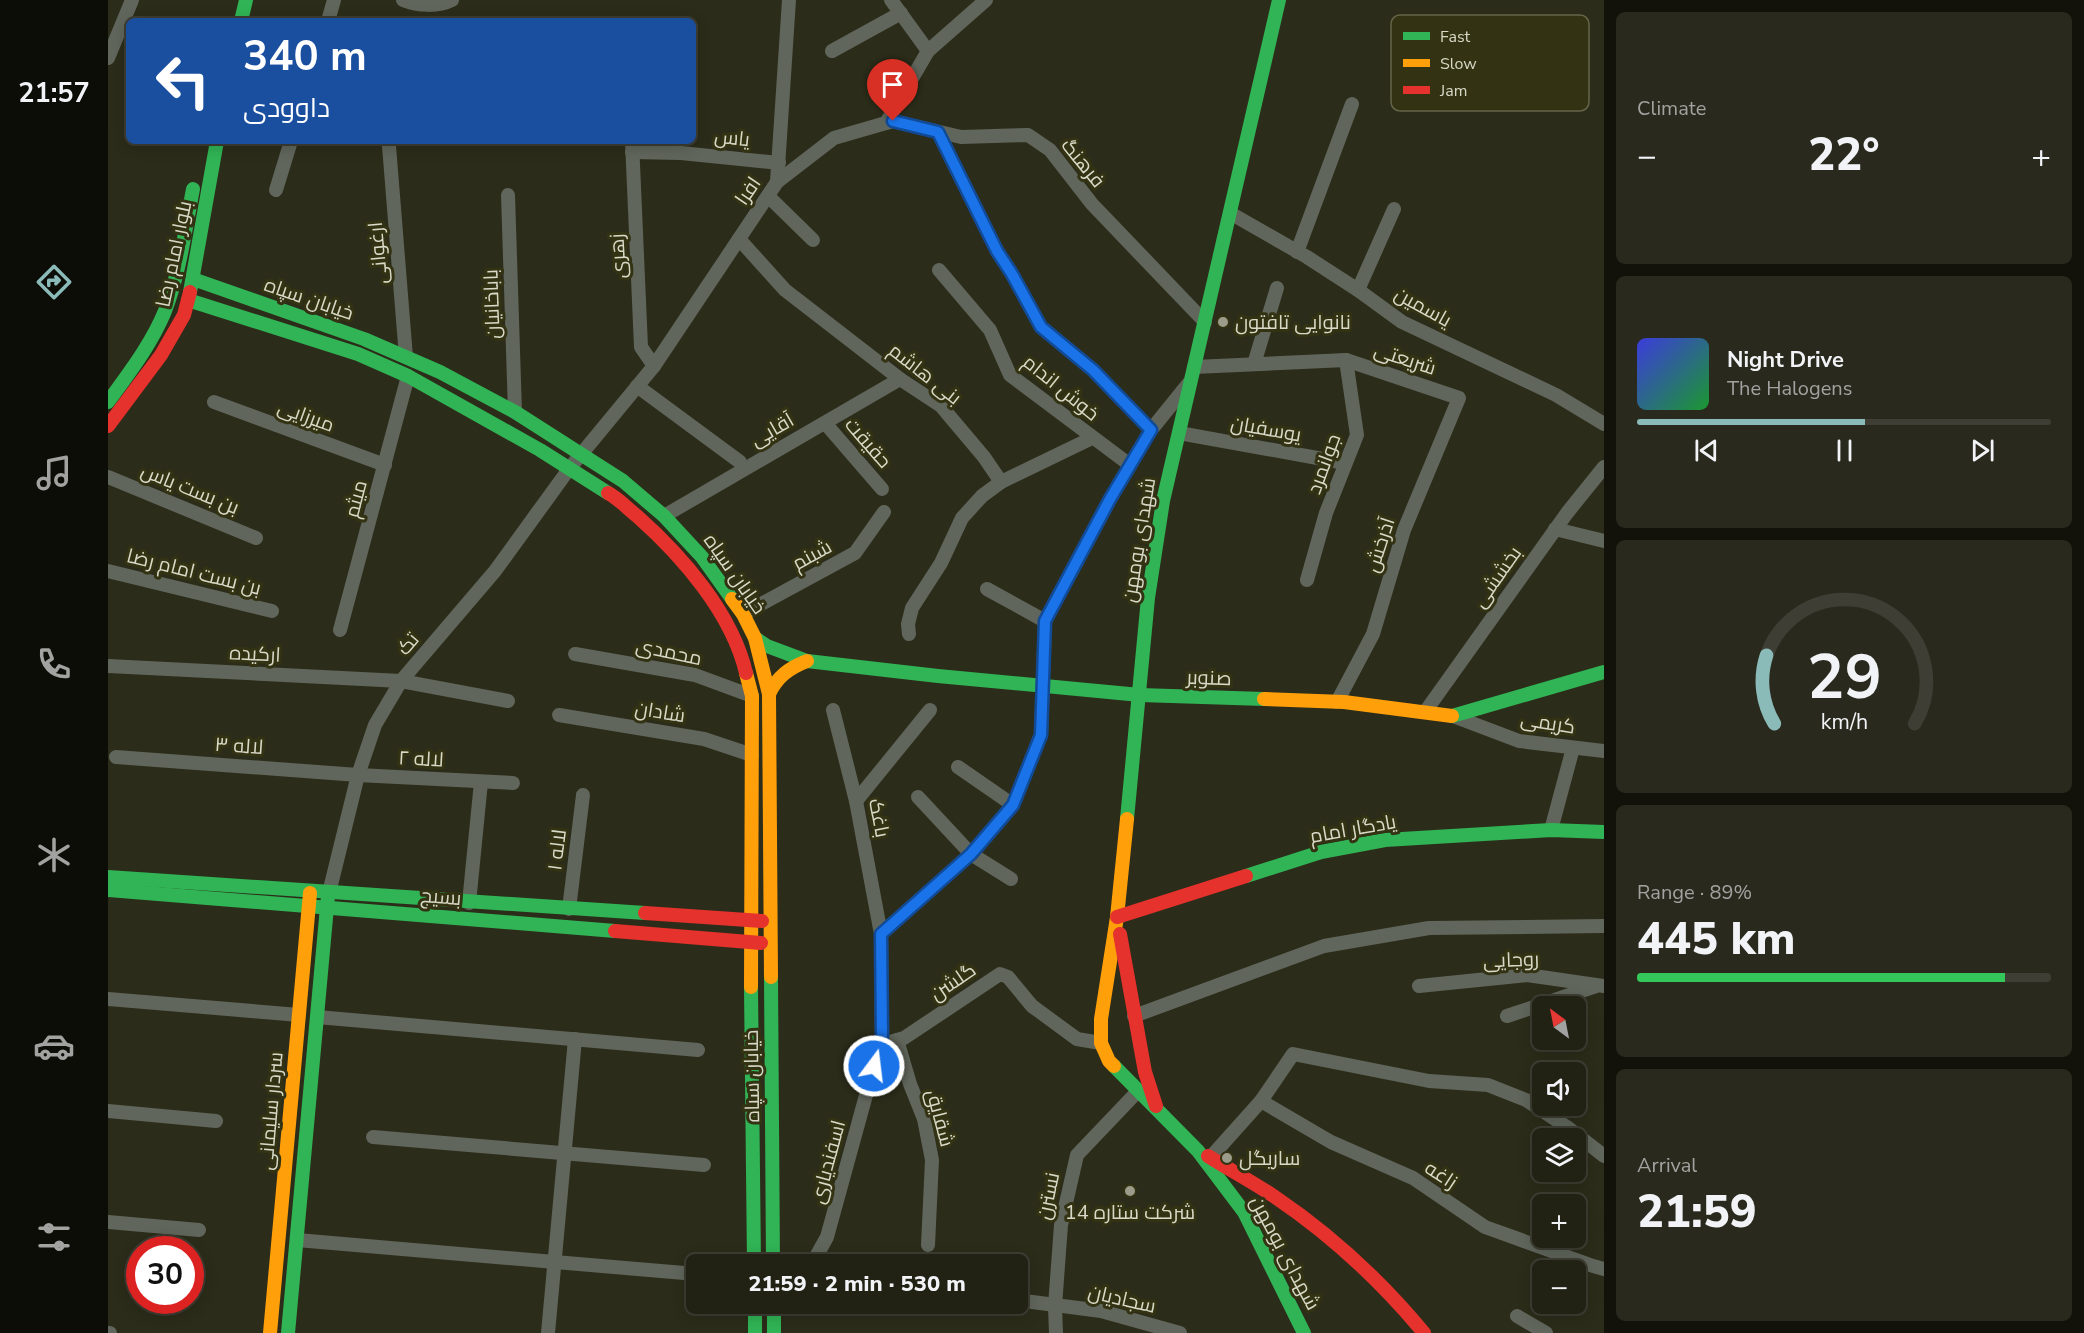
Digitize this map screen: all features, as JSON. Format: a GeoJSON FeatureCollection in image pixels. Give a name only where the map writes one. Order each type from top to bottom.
{"type":"FeatureCollection","features":[{"type":"Feature","properties":{"kind":"street"},"geometry":{"type":"LineString","coordinates":[[109,54],[132,0]]}},
{"type":"Feature","properties":{"kind":"street"},"geometry":{"type":"LineString","coordinates":[[228,18],[232,0]]}},
{"type":"Feature","properties":{"kind":"street"},"geometry":{"type":"LineString","coordinates":[[243,18],[246,0]]}},
{"type":"Feature","properties":{"kind":"street"},"geometry":{"type":"LineString","coordinates":[[329,18],[334,0]]}},
{"type":"Feature","properties":{"kind":"street"},"geometry":{"type":"LineString","coordinates":[[404,0],[416,5],[445,4],[452,0]]}},
{"type":"Feature","properties":{"kind":"street"},"geometry":{"type":"LineString","coordinates":[[777,182],[789,0]]}},
{"type":"Feature","properties":{"kind":"street"},"geometry":{"type":"LineString","coordinates":[[891,0],[928,51]]}},
{"type":"Feature","properties":{"kind":"street"},"geometry":{"type":"LineString","coordinates":[[886,123],[928,51],[986,0]]}},
{"type":"Feature","properties":{"kind":"street","name":"شهدای بومهن"},"geometry":{"type":"LineString","coordinates":[[1117,918],[1148,598],[1163,501],[1279,0]]}},
{"type":"Feature","properties":{"kind":"street"},"geometry":{"type":"LineString","coordinates":[[832,51],[901,13]]}},
{"type":"Feature","properties":{"kind":"street"},"geometry":{"type":"LineString","coordinates":[[1297,252],[1352,104]]}},
{"type":"Feature","properties":{"kind":"street","name":"فرهنگ"},"geometry":{"type":"LineString","coordinates":[[886,123],[893,121],[961,137],[1028,135],[1050,150],[1092,204],[1205,322]]}},
{"type":"Feature","properties":{"kind":"street","name":"افرا"},"geometry":{"type":"LineString","coordinates":[[582,454],[654,366],[777,182],[834,138],[886,123]]}},
{"type":"Feature","properties":{"kind":"street"},"geometry":{"type":"LineString","coordinates":[[938,132],[997,251],[1041,327],[1093,370],[1151,430]]}},
{"type":"Feature","properties":{"kind":"street","name":"بلوار امام رضا"},"geometry":{"type":"LineString","coordinates":[[108,426],[161,355],[183,315],[193,279],[216,144]]}},
{"type":"Feature","properties":{"kind":"street"},"geometry":{"type":"LineString","coordinates":[[276,190],[290,144]]}},
{"type":"Feature","properties":{"kind":"street","name":"ارغوانی"},"geometry":{"type":"LineString","coordinates":[[389,146],[406,357]]}},
{"type":"Feature","properties":{"kind":"street","name":"یاس"},"geometry":{"type":"LineString","coordinates":[[632,146],[779,163]]}},
{"type":"Feature","properties":{"kind":"street","name":"زهری"},"geometry":{"type":"LineString","coordinates":[[632,146],[641,347],[654,366]]}},
{"type":"Feature","properties":{"kind":"street","name":"بلوار امام رضا"},"geometry":{"type":"LineString","coordinates":[[108,402],[145,350],[158,328],[169,301],[196,174]]}},
{"type":"Feature","properties":{"kind":"street","name":"باباخانیان"},"geometry":{"type":"LineString","coordinates":[[508,195],[515,412]]}},
{"type":"Feature","properties":{"kind":"street"},"geometry":{"type":"LineString","coordinates":[[768,196],[813,240]]}},
{"type":"Feature","properties":{"kind":"street"},"geometry":{"type":"LineString","coordinates":[[1358,290],[1394,208]]}},
{"type":"Feature","properties":{"kind":"street","name":"یاسمین"},"geometry":{"type":"LineString","coordinates":[[1230,213],[1358,290],[1402,322],[1556,395],[1604,424]]}},
{"type":"Feature","properties":{"kind":"street","name":"بنی هاشم"},"geometry":{"type":"LineString","coordinates":[[739,239],[785,290],[900,379],[940,406],[984,457],[1001,482]]}},
{"type":"Feature","properties":{"kind":"street","name":"خوش اندام"},"geometry":{"type":"LineString","coordinates":[[939,270],[990,330],[1010,375],[1130,465]]}},
{"type":"Feature","properties":{"kind":"street","name":"خیابان سپاه"},"geometry":{"type":"LineString","coordinates":[[193,279],[364,339],[440,372],[515,412],[623,481],[664,516],[702,556],[743,614],[754,638],[769,694],[773,1254]]}},
{"type":"Feature","properties":{"kind":"street"},"geometry":{"type":"LineString","coordinates":[[1254,364],[1276,288]]}},
{"type":"Feature","properties":{"kind":"street","name":"خیابان سپاه"},"geometry":{"type":"LineString","coordinates":[[188,300],[358,354],[408,376],[540,450],[612,495],[651,529],[688,568],[727,623],[744,663],[752,696],[750,943],[754,1254]]}},
{"type":"Feature","properties":{"kind":"street","name":"شریعتی"},"geometry":{"type":"LineString","coordinates":[[1193,373],[1254,364],[1346,360],[1459,398]]}},
{"type":"Feature","properties":{"kind":"street","name":"جوانمرد"},"geometry":{"type":"LineString","coordinates":[[1306,580],[1326,513],[1357,435],[1346,360]]}},
{"type":"Feature","properties":{"kind":"street"},"geometry":{"type":"LineString","coordinates":[[881,934],[971,854],[1013,805],[1041,735],[1045,621],[1130,465],[1151,430],[1193,373]]}},
{"type":"Feature","properties":{"kind":"street","name":"میثم"},"geometry":{"type":"LineString","coordinates":[[340,630],[408,376]]}},
{"type":"Feature","properties":{"kind":"street","name":"آقایی"},"geometry":{"type":"LineString","coordinates":[[664,516],[900,379]]}},
{"type":"Feature","properties":{"kind":"street"},"geometry":{"type":"LineString","coordinates":[[637,387],[740,462]]}},
{"type":"Feature","properties":{"kind":"street","name":"آذرخش"},"geometry":{"type":"LineString","coordinates":[[1337,702],[1373,634],[1404,530],[1459,398]]}},
{"type":"Feature","properties":{"kind":"street","name":"میرزایی"},"geometry":{"type":"LineString","coordinates":[[214,402],[385,465]]}},
{"type":"Feature","properties":{"kind":"street","name":"حقیقت"},"geometry":{"type":"LineString","coordinates":[[825,423],[882,489]]}},
{"type":"Feature","properties":{"kind":"street","name":"یوسفیان"},"geometry":{"type":"LineString","coordinates":[[1179,433],[1345,464]]}},
{"type":"Feature","properties":{"kind":"street"},"geometry":{"type":"LineString","coordinates":[[909,634],[908,624],[912,608],[941,563],[962,518],[982,496],[1001,482],[1092,438]]}},
{"type":"Feature","properties":{"kind":"street","name":"تک"},"geometry":{"type":"LineString","coordinates":[[329,893],[358,775],[375,725],[400,681],[495,571],[582,454]]}},
{"type":"Feature","properties":{"kind":"street","name":"بخششی"},"geometry":{"type":"LineString","coordinates":[[1425,712],[1556,529],[1604,467]]}},
{"type":"Feature","properties":{"kind":"street","name":"بن بست یاس"},"geometry":{"type":"LineString","coordinates":[[108,477],[256,538]]}},
{"type":"Feature","properties":{"kind":"street","name":"شبنم"},"geometry":{"type":"LineString","coordinates":[[743,614],[855,553],[884,512]]}},
{"type":"Feature","properties":{"kind":"street"},"geometry":{"type":"LineString","coordinates":[[1556,529],[1604,542]]}},
{"type":"Feature","properties":{"kind":"street","name":"بن بست امام رضا"},"geometry":{"type":"LineString","coordinates":[[108,571],[272,611]]}},
{"type":"Feature","properties":{"kind":"street"},"geometry":{"type":"LineString","coordinates":[[987,589],[1045,621]]}},
{"type":"Feature","properties":{"kind":"street","name":"صنوبر"},"geometry":{"type":"LineString","coordinates":[[754,638],[776,650],[807,661],[955,678],[1140,695],[1337,702],[1453,716],[1604,672]]}},
{"type":"Feature","properties":{"kind":"street","name":"محمدی"},"geometry":{"type":"LineString","coordinates":[[575,654],[694,675],[752,696]]}},
{"type":"Feature","properties":{"kind":"street"},"geometry":{"type":"LineString","coordinates":[[769,694],[773,684],[784,672],[807,661]]}},
{"type":"Feature","properties":{"kind":"street","name":"ارکیده"},"geometry":{"type":"LineString","coordinates":[[108,666],[400,681],[508,701]]}},
{"type":"Feature","properties":{"kind":"street","name":"باغک"},"geometry":{"type":"LineString","coordinates":[[833,710],[856,801],[881,934]]}},
{"type":"Feature","properties":{"kind":"street"},"geometry":{"type":"LineString","coordinates":[[856,801],[930,710]]}},
{"type":"Feature","properties":{"kind":"street","name":"شادان"},"geometry":{"type":"LineString","coordinates":[[559,715],[704,739],[752,755]]}},
{"type":"Feature","properties":{"kind":"street","name":"کریمی"},"geometry":{"type":"LineString","coordinates":[[1453,716],[1519,741],[1604,751]]}},
{"type":"Feature","properties":{"kind":"street"},"geometry":{"type":"LineString","coordinates":[[1551,830],[1573,748]]}},
{"type":"Feature","properties":{"kind":"street","name":"لاله ۳"},"geometry":{"type":"LineString","coordinates":[[116,757],[358,775]]}},
{"type":"Feature","properties":{"kind":"street"},"geometry":{"type":"LineString","coordinates":[[957,767],[1013,805]]}},
{"type":"Feature","properties":{"kind":"street","name":"لاله ۲"},"geometry":{"type":"LineString","coordinates":[[358,775],[513,783]]}},
{"type":"Feature","properties":{"kind":"street"},"geometry":{"type":"LineString","coordinates":[[469,903],[482,782]]}},
{"type":"Feature","properties":{"kind":"street","name":"لاله ۱"},"geometry":{"type":"LineString","coordinates":[[569,909],[583,795]]}},
{"type":"Feature","properties":{"kind":"street"},"geometry":{"type":"LineString","coordinates":[[918,797],[971,854],[1011,879]]}},
{"type":"Feature","properties":{"kind":"street","name":"یادگار امام"},"geometry":{"type":"LineString","coordinates":[[1117,918],[1321,852],[1385,840],[1551,830],[1604,832]]}},
{"type":"Feature","properties":{"kind":"street","name":"بسیج"},"geometry":{"type":"LineString","coordinates":[[108,877],[310,898],[327,908],[770,944]]}},
{"type":"Feature","properties":{"kind":"street","name":"بسیج"},"geometry":{"type":"LineString","coordinates":[[108,890],[310,898],[329,893],[769,921]]}},
{"type":"Feature","properties":{"kind":"street","name":"سردار سلیمانی"},"geometry":{"type":"LineString","coordinates":[[288,1333],[329,893]]}},
{"type":"Feature","properties":{"kind":"street","name":"سردار سلیمانی"},"geometry":{"type":"LineString","coordinates":[[270,1333],[310,898]]}},
{"type":"Feature","properties":{"kind":"street"},"geometry":{"type":"LineString","coordinates":[[1117,918],[1145,1072],[1158,1112]]}},
{"type":"Feature","properties":{"kind":"street"},"geometry":{"type":"LineString","coordinates":[[1101,1043],[1101,1019],[1117,918]]}},
{"type":"Feature","properties":{"kind":"street"},"geometry":{"type":"LineString","coordinates":[[1134,1016],[1324,946],[1429,928],[1604,926]]}},
{"type":"Feature","properties":{"kind":"street","name":"اسفندیاری"},"geometry":{"type":"LineString","coordinates":[[818,1254],[827,1237],[882,1037],[881,934]]}},
{"type":"Feature","properties":{"kind":"street","name":"گلشن"},"geometry":{"type":"LineString","coordinates":[[880,1045],[904,1038],[1000,974],[1008,977],[1032,1005],[1077,1039],[1101,1043]]}},
{"type":"Feature","properties":{"kind":"street","name":"روجایی"},"geometry":{"type":"LineString","coordinates":[[1419,986],[1527,975],[1602,986]]}},
{"type":"Feature","properties":{"kind":"street"},"geometry":{"type":"LineString","coordinates":[[1507,1016],[1602,986]]}},
{"type":"Feature","properties":{"kind":"street"},"geometry":{"type":"LineString","coordinates":[[108,999],[299,1015]]}},
{"type":"Feature","properties":{"kind":"street"},"geometry":{"type":"LineString","coordinates":[[317,1017],[698,1050]]}},
{"type":"Feature","properties":{"kind":"street"},"geometry":{"type":"LineString","coordinates":[[548,1333],[575,1039]]}},
{"type":"Feature","properties":{"kind":"street","name":"شقایق"},"geometry":{"type":"LineString","coordinates":[[897,1040],[910,1084],[924,1119],[932,1160],[928,1245]]}},
{"type":"Feature","properties":{"kind":"street","name":"شهدای بومهن"},"geometry":{"type":"LineString","coordinates":[[1101,1043],[1109,1061],[1158,1112],[1204,1154],[1244,1212],[1304,1333]]}},
{"type":"Feature","properties":{"kind":"street"},"geometry":{"type":"LineString","coordinates":[[1425,1333],[1411,1316],[1343,1249],[1275,1197],[1204,1154],[1261,1101],[1293,1054],[1429,1081],[1488,1085],[1526,1100],[1567,1127],[1604,1156]]}},
{"type":"Feature","properties":{"kind":"street","name":"نسترن"},"geometry":{"type":"LineString","coordinates":[[1056,1333],[1055,1306],[1061,1225],[1077,1155],[1138,1091]]}},
{"type":"Feature","properties":{"kind":"street","name":"زاغه"},"geometry":{"type":"LineString","coordinates":[[1261,1101],[1331,1142],[1413,1178],[1485,1227],[1604,1269]]}},
{"type":"Feature","properties":{"kind":"street"},"geometry":{"type":"LineString","coordinates":[[108,1112],[216,1121]]}},
{"type":"Feature","properties":{"kind":"street"},"geometry":{"type":"LineString","coordinates":[[373,1137],[704,1165]]}},
{"type":"Feature","properties":{"kind":"street"},"geometry":{"type":"LineString","coordinates":[[108,1222],[199,1230]]}},
{"type":"Feature","properties":{"kind":"street"},"geometry":{"type":"LineString","coordinates":[[297,1240],[686,1273]]}},
{"type":"Feature","properties":{"kind":"street","name":"سجادیان"},"geometry":{"type":"LineString","coordinates":[[1028,1302],[1101,1311],[1180,1333]]}},
{"type":"Feature","properties":{"kind":"street"},"geometry":{"type":"LineString","coordinates":[[755,1314],[755,1333]]}},
{"type":"Feature","properties":{"kind":"street"},"geometry":{"type":"LineString","coordinates":[[774,1314],[774,1333]]}},
{"type":"Feature","properties":{"kind":"street"},"geometry":{"type":"LineString","coordinates":[[1517,1316],[1546,1333]]}},
{"type":"Feature","properties":{"kind":"traffic: fast"},"geometry":{"type":"LineString","coordinates":[[242,18],[246,0]]}},
{"type":"Feature","properties":{"kind":"traffic: fast"},"geometry":{"type":"LineString","coordinates":[[1127,819],[1148,598],[1163,501],[1279,0]]}},
{"type":"Feature","properties":{"kind":"traffic: fast"},"geometry":{"type":"LineString","coordinates":[[190,292],[216,144]]}},
{"type":"Feature","properties":{"kind":"traffic: fast"},"geometry":{"type":"LineString","coordinates":[[108,402],[146,347],[165,311],[178,266],[193,189]]}},
{"type":"Feature","properties":{"kind":"traffic: fast"},"geometry":{"type":"LineString","coordinates":[[193,279],[364,339],[440,372],[515,412],[623,481],[664,516],[702,557],[732,599]]}},
{"type":"Feature","properties":{"kind":"traffic: fast"},"geometry":{"type":"LineString","coordinates":[[188,300],[358,354],[408,376],[540,450],[608,493]]}},
{"type":"Feature","properties":{"kind":"traffic: fast"},"geometry":{"type":"LineString","coordinates":[[755,638],[767,646],[807,661],[1140,695],[1264,699]]}},
{"type":"Feature","properties":{"kind":"traffic: fast"},"geometry":{"type":"LineString","coordinates":[[1452,716],[1604,672]]}},
{"type":"Feature","properties":{"kind":"traffic: fast"},"geometry":{"type":"LineString","coordinates":[[1246,876],[1321,852],[1385,840],[1551,830],[1604,832]]}},
{"type":"Feature","properties":{"kind":"traffic: fast"},"geometry":{"type":"LineString","coordinates":[[108,877],[645,913]]}},
{"type":"Feature","properties":{"kind":"traffic: fast"},"geometry":{"type":"LineString","coordinates":[[108,890],[615,931]]}},
{"type":"Feature","properties":{"kind":"traffic: fast"},"geometry":{"type":"LineString","coordinates":[[288,1333],[328,896]]}},
{"type":"Feature","properties":{"kind":"traffic: fast"},"geometry":{"type":"LineString","coordinates":[[771,977],[773,1254]]}},
{"type":"Feature","properties":{"kind":"traffic: fast"},"geometry":{"type":"LineString","coordinates":[[751,987],[754,1254]]}},
{"type":"Feature","properties":{"kind":"traffic: fast"},"geometry":{"type":"LineString","coordinates":[[1114,1066],[1198,1151],[1244,1212],[1304,1333]]}},
{"type":"Feature","properties":{"kind":"traffic: fast"},"geometry":{"type":"LineString","coordinates":[[755,1314],[755,1333]]}},
{"type":"Feature","properties":{"kind":"traffic: fast"},"geometry":{"type":"LineString","coordinates":[[774,1314],[774,1333]]}},
{"type":"Feature","properties":{"kind":"traffic: slow"},"geometry":{"type":"LineString","coordinates":[[732,599],[743,614],[755,638],[769,694],[771,977]]}},
{"type":"Feature","properties":{"kind":"traffic: slow"},"geometry":{"type":"LineString","coordinates":[[769,694],[784,674],[807,661]]}},
{"type":"Feature","properties":{"kind":"traffic: slow"},"geometry":{"type":"LineString","coordinates":[[746,673],[752,696],[751,987]]}},
{"type":"Feature","properties":{"kind":"traffic: slow"},"geometry":{"type":"LineString","coordinates":[[1264,699],[1344,702],[1452,716]]}},
{"type":"Feature","properties":{"kind":"traffic: slow"},"geometry":{"type":"LineString","coordinates":[[1114,1066],[1109,1061],[1101,1043],[1101,1019],[1117,917],[1127,819]]}},
{"type":"Feature","properties":{"kind":"traffic: slow"},"geometry":{"type":"LineString","coordinates":[[270,1333],[310,893]]}},
{"type":"Feature","properties":{"kind":"traffic: jam"},"geometry":{"type":"LineString","coordinates":[[108,426],[161,355],[184,315],[190,292]]}},
{"type":"Feature","properties":{"kind":"traffic: jam"},"geometry":{"type":"LineString","coordinates":[[608,493],[654,532],[688,567],[729,629],[746,673]]}},
{"type":"Feature","properties":{"kind":"traffic: jam"},"geometry":{"type":"LineString","coordinates":[[1117,917],[1246,876]]}},
{"type":"Feature","properties":{"kind":"traffic: jam"},"geometry":{"type":"LineString","coordinates":[[645,913],[762,921]]}},
{"type":"Feature","properties":{"kind":"traffic: jam"},"geometry":{"type":"LineString","coordinates":[[615,931],[761,943]]}},
{"type":"Feature","properties":{"kind":"traffic: jam"},"geometry":{"type":"LineString","coordinates":[[1120,934],[1145,1072],[1156,1106]]}},
{"type":"Feature","properties":{"kind":"traffic: jam"},"geometry":{"type":"LineString","coordinates":[[1208,1156],[1267,1192],[1316,1227],[1373,1277],[1424,1333]]}},
{"type":"Feature","properties":{"kind":"place","name":"نانوایی تافتون"},"geometry":{"type":"Point","coordinates":[1223,322]}},
{"type":"Feature","properties":{"kind":"place","name":"ساریگل"},"geometry":{"type":"Point","coordinates":[1227,1158]}},
{"type":"Feature","properties":{"kind":"place","name":"شرکت ستاره 14"},"geometry":{"type":"Point","coordinates":[1130,1191]}},
{"type":"Feature","properties":{"kind":"route"},"geometry":{"type":"LineString","coordinates":[[874,1066],[882,1037],[881,934],[971,854],[1013,805],[1041,735],[1045,621],[1110,499],[1151,430],[1093,370],[1041,327],[997,251],[938,132],[893,121]]}}]}
